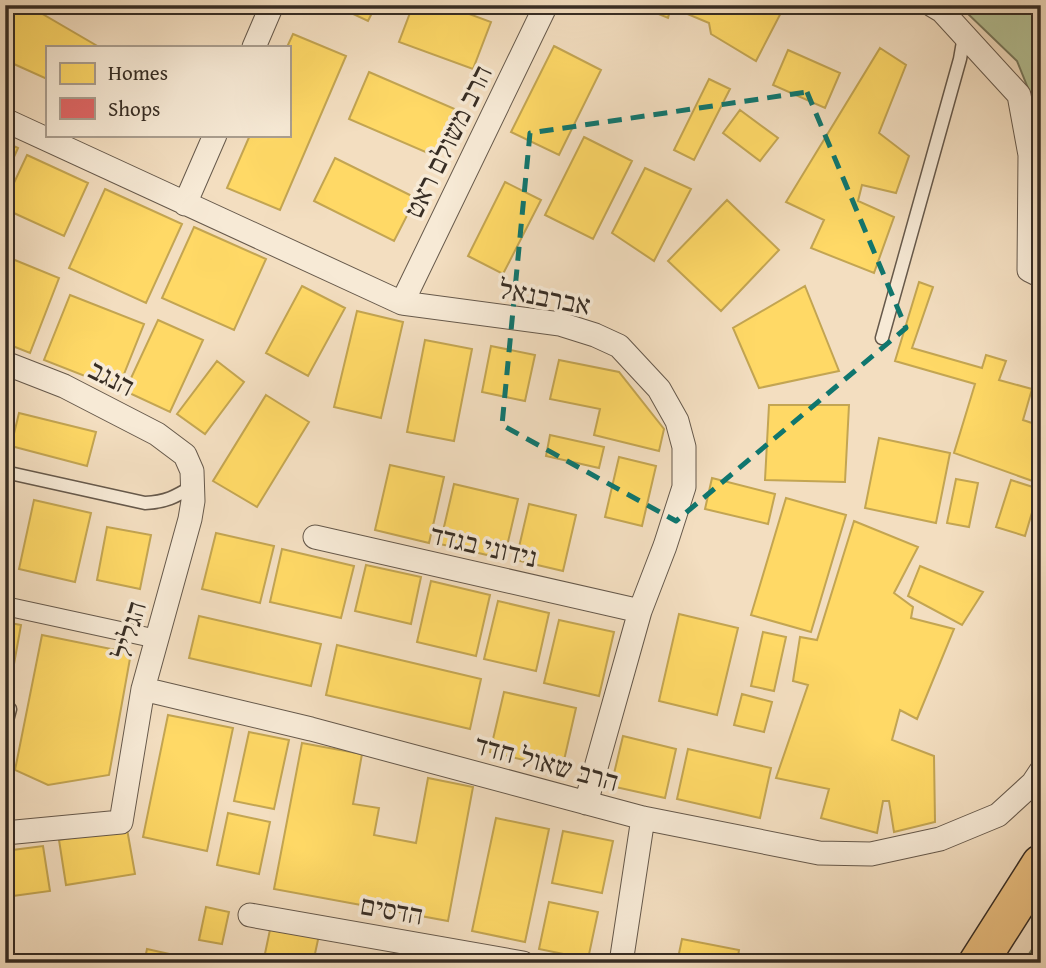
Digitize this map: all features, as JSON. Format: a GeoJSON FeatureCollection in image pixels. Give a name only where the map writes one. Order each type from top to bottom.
{"type":"FeatureCollection","features":[{"type":"Feature","properties":{"kind":"highway"},"geometry":{"type":"LineString","coordinates":[[959,963],[1033,876]]}},
{"type":"Feature","properties":{"kind":"highway"},"geometry":{"type":"LineString","coordinates":[[978,963],[1033,876]]}},
{"type":"Feature","properties":{"kind":"street"},"geometry":{"type":"LineString","coordinates":[[254,46],[272,5]]}},
{"type":"Feature","properties":{"kind":"street","name":"הרב משולם ראט"},"geometry":{"type":"LineString","coordinates":[[402,303],[546,5]]}},
{"type":"Feature","properties":{"kind":"street"},"geometry":{"type":"LineString","coordinates":[[932,5],[942,11],[1019,95],[1030,155],[1030,270],[1041,276]]}},
{"type":"Feature","properties":{"kind":"street","name":"אברבנאל"},"geometry":{"type":"LineString","coordinates":[[5,120],[402,303],[560,324],[595,335],[619,346],[659,389],[677,421],[684,447],[684,487],[640,611],[586,803]]}},
{"type":"Feature","properties":{"kind":"street"},"geometry":{"type":"LineString","coordinates":[[185,204],[215,136]]}},
{"type":"Feature","properties":{"kind":"street","name":"הנגב"},"geometry":{"type":"LineString","coordinates":[[5,363],[75,392],[157,434],[185,455]]}},
{"type":"Feature","properties":{"kind":"street","name":"הגליל"},"geometry":{"type":"LineString","coordinates":[[5,833],[121,822],[143,689],[190,519],[192,471],[185,455]]}},
{"type":"Feature","properties":{"kind":"street","name":"נידוני בגדד"},"geometry":{"type":"LineString","coordinates":[[315,537],[640,611]]}},
{"type":"Feature","properties":{"kind":"street"},"geometry":{"type":"LineString","coordinates":[[5,606],[157,639]]}},
{"type":"Feature","properties":{"kind":"street","name":"הרב שאול חדד"},"geometry":{"type":"LineString","coordinates":[[143,689],[311,729],[643,818],[819,853],[871,854],[940,839],[998,815],[1033,783],[1041,771]]}},
{"type":"Feature","properties":{"kind":"street"},"geometry":{"type":"LineString","coordinates":[[621,963],[643,818]]}},
{"type":"Feature","properties":{"kind":"street","name":"הדסים"},"geometry":{"type":"LineString","coordinates":[[250,915],[523,963]]}},
{"type":"Feature","properties":{"kind":"lane"},"geometry":{"type":"LineString","coordinates":[[881,338],[960,59],[964,36]]}},
{"type":"Feature","properties":{"kind":"lane"},"geometry":{"type":"LineString","coordinates":[[5,472],[145,503],[163,502],[193,486]]}},
{"type":"Feature","properties":{"kind":"lane"},"geometry":{"type":"LineString","coordinates":[[5,709],[10,709],[5,728]]}},
{"type":"Feature","properties":{"kind":"highlighted area"},"geometry":{"type":"Polygon","coordinates":[[[807,92],[906,328],[676,521],[502,425],[530,133],[807,92]]]}},
{"type":"Feature","properties":{"kind":"green space"},"geometry":{"type":"Polygon","coordinates":[[[956,5],[1041,5],[1041,180],[1038,113],[1017,61],[956,5]]]}},
{"type":"Feature","properties":{"kind":"green space"},"geometry":{"type":"Polygon","coordinates":[[[1041,936],[1041,963],[1023,963],[1041,936]]]}},
{"type":"Feature","properties":{"kind":"building: Homes"},"geometry":{"type":"Polygon","coordinates":[[[5,5],[27,5],[97,46],[46,46],[46,79],[5,60],[5,5]]]}},
{"type":"Feature","properties":{"kind":"building: Homes"},"geometry":{"type":"Polygon","coordinates":[[[334,5],[376,5],[368,21],[334,5]]]}},
{"type":"Feature","properties":{"kind":"building: Homes"},"geometry":{"type":"Polygon","coordinates":[[[413,5],[445,5],[491,22],[473,69],[399,42],[413,5]]]}},
{"type":"Feature","properties":{"kind":"building: Homes"},"geometry":{"type":"Polygon","coordinates":[[[637,5],[785,5],[756,61],[711,34],[709,23],[671,7],[668,18],[637,5]]]}},
{"type":"Feature","properties":{"kind":"building: Homes"},"geometry":{"type":"Polygon","coordinates":[[[293,34],[346,56],[280,210],[227,188],[250,136],[290,136],[290,46],[287,46],[293,34]]]}},
{"type":"Feature","properties":{"kind":"building: Homes"},"geometry":{"type":"Polygon","coordinates":[[[554,46],[601,70],[559,155],[511,132],[554,46]]]}},
{"type":"Feature","properties":{"kind":"building: Homes"},"geometry":{"type":"Polygon","coordinates":[[[880,48],[906,65],[879,133],[909,156],[896,193],[862,185],[858,201],[894,217],[874,273],[811,248],[824,220],[786,202],[880,48]]]}},
{"type":"Feature","properties":{"kind":"building: Homes"},"geometry":{"type":"Polygon","coordinates":[[[788,50],[840,73],[825,108],[773,85],[788,50]]]}},
{"type":"Feature","properties":{"kind":"building: Homes"},"geometry":{"type":"Polygon","coordinates":[[[369,72],[457,110],[437,157],[349,119],[369,72]]]}},
{"type":"Feature","properties":{"kind":"building: Homes"},"geometry":{"type":"Polygon","coordinates":[[[709,79],[730,89],[694,160],[674,150],[709,79]]]}},
{"type":"Feature","properties":{"kind":"building: Homes"},"geometry":{"type":"Polygon","coordinates":[[[740,110],[778,138],[760,161],[723,133],[740,110]]]}},
{"type":"Feature","properties":{"kind":"building: Homes"},"geometry":{"type":"Polygon","coordinates":[[[584,137],[632,161],[593,239],[545,215],[584,137]]]}},
{"type":"Feature","properties":{"kind":"building: Homes"},"geometry":{"type":"Polygon","coordinates":[[[5,142],[18,148],[5,177],[5,142]]]}},
{"type":"Feature","properties":{"kind":"building: Homes"},"geometry":{"type":"Polygon","coordinates":[[[27,155],[88,183],[64,236],[5,209],[5,202],[27,155]]]}},
{"type":"Feature","properties":{"kind":"building: Homes"},"geometry":{"type":"Polygon","coordinates":[[[335,158],[416,198],[394,241],[314,201],[335,158]]]}},
{"type":"Feature","properties":{"kind":"building: Homes"},"geometry":{"type":"Polygon","coordinates":[[[645,168],[691,189],[654,261],[612,233],[645,168]]]}},
{"type":"Feature","properties":{"kind":"building: Homes"},"geometry":{"type":"Polygon","coordinates":[[[505,182],[541,200],[503,274],[468,256],[505,182]]]}},
{"type":"Feature","properties":{"kind":"building: Homes"},"geometry":{"type":"Polygon","coordinates":[[[105,189],[182,224],[146,303],[69,268],[105,189]]]}},
{"type":"Feature","properties":{"kind":"building: Homes"},"geometry":{"type":"Polygon","coordinates":[[[727,200],[779,250],[721,311],[668,261],[727,200]]]}},
{"type":"Feature","properties":{"kind":"building: Homes"},"geometry":{"type":"Polygon","coordinates":[[[194,227],[266,259],[234,330],[162,298],[194,227]]]}},
{"type":"Feature","properties":{"kind":"building: Homes"},"geometry":{"type":"Polygon","coordinates":[[[5,256],[59,278],[30,353],[5,343],[5,256]]]}},
{"type":"Feature","properties":{"kind":"building: Homes"},"geometry":{"type":"Polygon","coordinates":[[[919,282],[933,287],[912,348],[982,368],[986,355],[1006,361],[999,380],[1032,389],[1023,420],[1041,426],[1041,484],[954,453],[975,384],[895,361],[919,282]]]}},
{"type":"Feature","properties":{"kind":"building: Homes"},"geometry":{"type":"Polygon","coordinates":[[[302,286],[345,308],[308,376],[266,353],[302,286]]]}},
{"type":"Feature","properties":{"kind":"building: Homes"},"geometry":{"type":"Polygon","coordinates":[[[805,286],[839,371],[759,388],[733,328],[805,286]]]}},
{"type":"Feature","properties":{"kind":"building: Homes"},"geometry":{"type":"Polygon","coordinates":[[[70,295],[144,324],[118,389],[44,360],[70,295]]]}},
{"type":"Feature","properties":{"kind":"building: Homes"},"geometry":{"type":"Polygon","coordinates":[[[357,311],[403,322],[381,418],[334,407],[357,311]]]}},
{"type":"Feature","properties":{"kind":"building: Homes"},"geometry":{"type":"Polygon","coordinates":[[[158,320],[203,340],[170,412],[125,391],[158,320]]]}},
{"type":"Feature","properties":{"kind":"building: Homes"},"geometry":{"type":"Polygon","coordinates":[[[425,340],[472,349],[454,441],[407,432],[425,340]]]}},
{"type":"Feature","properties":{"kind":"building: Homes"},"geometry":{"type":"Polygon","coordinates":[[[491,346],[535,355],[525,401],[482,392],[491,346]]]}},
{"type":"Feature","properties":{"kind":"building: Homes"},"geometry":{"type":"Polygon","coordinates":[[[559,360],[619,372],[664,429],[659,451],[594,435],[600,409],[550,399],[559,360]]]}},
{"type":"Feature","properties":{"kind":"building: Homes"},"geometry":{"type":"Polygon","coordinates":[[[217,361],[244,382],[205,434],[177,414],[217,361]]]}},
{"type":"Feature","properties":{"kind":"building: Homes"},"geometry":{"type":"Polygon","coordinates":[[[266,395],[309,422],[257,507],[213,481],[266,395]]]}},
{"type":"Feature","properties":{"kind":"building: Homes"},"geometry":{"type":"Polygon","coordinates":[[[769,405],[849,405],[845,482],[765,480],[769,405]]]}},
{"type":"Feature","properties":{"kind":"building: Homes"},"geometry":{"type":"Polygon","coordinates":[[[19,413],[96,432],[87,466],[11,446],[19,413]]]}},
{"type":"Feature","properties":{"kind":"building: Homes"},"geometry":{"type":"Polygon","coordinates":[[[550,435],[604,447],[599,468],[546,456],[550,435]]]}},
{"type":"Feature","properties":{"kind":"building: Homes"},"geometry":{"type":"Polygon","coordinates":[[[879,438],[950,453],[936,523],[865,508],[879,438]]]}},
{"type":"Feature","properties":{"kind":"building: Homes"},"geometry":{"type":"Polygon","coordinates":[[[619,457],[656,466],[642,526],[605,517],[619,457]]]}},
{"type":"Feature","properties":{"kind":"building: Homes"},"geometry":{"type":"Polygon","coordinates":[[[390,465],[444,477],[429,543],[375,530],[390,465]]]}},
{"type":"Feature","properties":{"kind":"building: Homes"},"geometry":{"type":"Polygon","coordinates":[[[712,478],[775,494],[768,524],[705,509],[712,478]]]}},
{"type":"Feature","properties":{"kind":"building: Homes"},"geometry":{"type":"Polygon","coordinates":[[[956,479],[978,483],[969,527],[947,523],[956,479]]]}},
{"type":"Feature","properties":{"kind":"building: Homes"},"geometry":{"type":"Polygon","coordinates":[[[1011,480],[1039,489],[1025,536],[996,527],[1011,480]]]}},
{"type":"Feature","properties":{"kind":"building: Homes"},"geometry":{"type":"Polygon","coordinates":[[[454,484],[518,499],[504,559],[440,544],[454,484]]]}},
{"type":"Feature","properties":{"kind":"building: Homes"},"geometry":{"type":"Polygon","coordinates":[[[786,498],[846,515],[811,632],[751,615],[786,498]]]}},
{"type":"Feature","properties":{"kind":"building: Homes"},"geometry":{"type":"Polygon","coordinates":[[[34,500],[91,513],[75,582],[19,569],[34,500]]]}},
{"type":"Feature","properties":{"kind":"building: Homes"},"geometry":{"type":"Polygon","coordinates":[[[529,504],[576,515],[563,571],[516,560],[529,504]]]}},
{"type":"Feature","properties":{"kind":"building: Homes"},"geometry":{"type":"Polygon","coordinates":[[[854,521],[918,547],[894,593],[913,607],[911,618],[954,629],[917,719],[900,710],[892,740],[934,756],[935,822],[894,832],[889,801],[883,801],[877,833],[821,818],[829,789],[776,778],[808,685],[793,681],[800,637],[817,640],[854,521]]]}},
{"type":"Feature","properties":{"kind":"building: Homes"},"geometry":{"type":"Polygon","coordinates":[[[107,527],[151,535],[140,589],[97,580],[107,527]]]}},
{"type":"Feature","properties":{"kind":"building: Homes"},"geometry":{"type":"Polygon","coordinates":[[[216,533],[274,546],[260,603],[202,589],[216,533]]]}},
{"type":"Feature","properties":{"kind":"building: Homes"},"geometry":{"type":"Polygon","coordinates":[[[282,549],[354,566],[341,618],[270,602],[282,549]]]}},
{"type":"Feature","properties":{"kind":"building: Homes"},"geometry":{"type":"Polygon","coordinates":[[[366,565],[421,577],[411,624],[355,611],[366,565]]]}},
{"type":"Feature","properties":{"kind":"building: Homes"},"geometry":{"type":"Polygon","coordinates":[[[920,566],[983,592],[962,625],[908,596],[920,566]]]}},
{"type":"Feature","properties":{"kind":"building: Homes"},"geometry":{"type":"Polygon","coordinates":[[[431,581],[490,595],[476,656],[417,642],[431,581]]]}},
{"type":"Feature","properties":{"kind":"building: Homes"},"geometry":{"type":"Polygon","coordinates":[[[498,601],[549,613],[536,671],[484,659],[498,601]]]}},
{"type":"Feature","properties":{"kind":"building: Homes"},"geometry":{"type":"Polygon","coordinates":[[[679,614],[738,628],[717,715],[659,701],[679,614]]]}},
{"type":"Feature","properties":{"kind":"building: Homes"},"geometry":{"type":"Polygon","coordinates":[[[199,616],[321,644],[311,686],[189,658],[199,616]]]}},
{"type":"Feature","properties":{"kind":"building: Homes"},"geometry":{"type":"Polygon","coordinates":[[[559,620],[614,632],[599,696],[544,683],[559,620]]]}},
{"type":"Feature","properties":{"kind":"building: Homes"},"geometry":{"type":"Polygon","coordinates":[[[5,622],[21,625],[9,692],[5,692],[5,622]]]}},
{"type":"Feature","properties":{"kind":"building: Homes"},"geometry":{"type":"Polygon","coordinates":[[[763,632],[786,637],[774,691],[751,686],[763,632]]]}},
{"type":"Feature","properties":{"kind":"building: Homes"},"geometry":{"type":"Polygon","coordinates":[[[42,635],[131,653],[109,775],[48,785],[15,770],[42,635]]]}},
{"type":"Feature","properties":{"kind":"building: Homes"},"geometry":{"type":"Polygon","coordinates":[[[337,645],[481,679],[470,729],[326,695],[337,645]]]}},
{"type":"Feature","properties":{"kind":"building: Homes"},"geometry":{"type":"Polygon","coordinates":[[[504,692],[576,708],[562,769],[490,752],[504,692]]]}},
{"type":"Feature","properties":{"kind":"building: Homes"},"geometry":{"type":"Polygon","coordinates":[[[742,694],[772,702],[764,732],[734,725],[742,694]]]}},
{"type":"Feature","properties":{"kind":"building: Homes"},"geometry":{"type":"Polygon","coordinates":[[[168,715],[233,728],[207,851],[143,837],[168,715]]]}},
{"type":"Feature","properties":{"kind":"building: Homes"},"geometry":{"type":"Polygon","coordinates":[[[249,732],[289,740],[274,809],[234,801],[249,732]]]}},
{"type":"Feature","properties":{"kind":"building: Homes"},"geometry":{"type":"Polygon","coordinates":[[[623,736],[676,749],[665,798],[611,786],[623,736]]]}},
{"type":"Feature","properties":{"kind":"building: Homes"},"geometry":{"type":"Polygon","coordinates":[[[302,743],[362,754],[353,804],[379,808],[374,835],[416,843],[428,778],[473,787],[448,921],[274,889],[302,743]]]}},
{"type":"Feature","properties":{"kind":"building: Homes"},"geometry":{"type":"Polygon","coordinates":[[[688,749],[771,768],[760,818],[677,799],[688,749]]]}},
{"type":"Feature","properties":{"kind":"building: Homes"},"geometry":{"type":"Polygon","coordinates":[[[228,813],[270,822],[259,874],[217,865],[228,813]]]}},
{"type":"Feature","properties":{"kind":"building: Homes"},"geometry":{"type":"Polygon","coordinates":[[[496,818],[549,829],[525,942],[472,931],[496,818]]]}},
{"type":"Feature","properties":{"kind":"building: Homes"},"geometry":{"type":"Polygon","coordinates":[[[127,829],[135,874],[66,885],[59,840],[127,829]]]}},
{"type":"Feature","properties":{"kind":"building: Homes"},"geometry":{"type":"Polygon","coordinates":[[[563,831],[613,841],[602,893],[552,883],[563,831]]]}},
{"type":"Feature","properties":{"kind":"building: Homes"},"geometry":{"type":"Polygon","coordinates":[[[43,846],[50,891],[5,897],[5,851],[43,846]]]}},
{"type":"Feature","properties":{"kind":"building: Homes"},"geometry":{"type":"Polygon","coordinates":[[[549,902],[598,912],[588,959],[539,949],[549,902]]]}},
{"type":"Feature","properties":{"kind":"building: Homes"},"geometry":{"type":"Polygon","coordinates":[[[206,907],[229,912],[222,944],[199,940],[206,907]]]}},
{"type":"Feature","properties":{"kind":"building: Homes"},"geometry":{"type":"Polygon","coordinates":[[[271,925],[319,935],[313,963],[263,963],[271,925]]]}},
{"type":"Feature","properties":{"kind":"building: Homes"},"geometry":{"type":"Polygon","coordinates":[[[682,939],[739,950],[737,963],[677,963],[682,939]]]}},
{"type":"Feature","properties":{"kind":"building: Homes"},"geometry":{"type":"Polygon","coordinates":[[[147,949],[183,957],[182,963],[144,963],[147,949]]]}},
{"type":"Feature","properties":{"kind":"building: Shops"},"geometry":{"type":"Polygon","coordinates":[[[5,955],[48,963],[5,963],[5,955]]]}}]}
